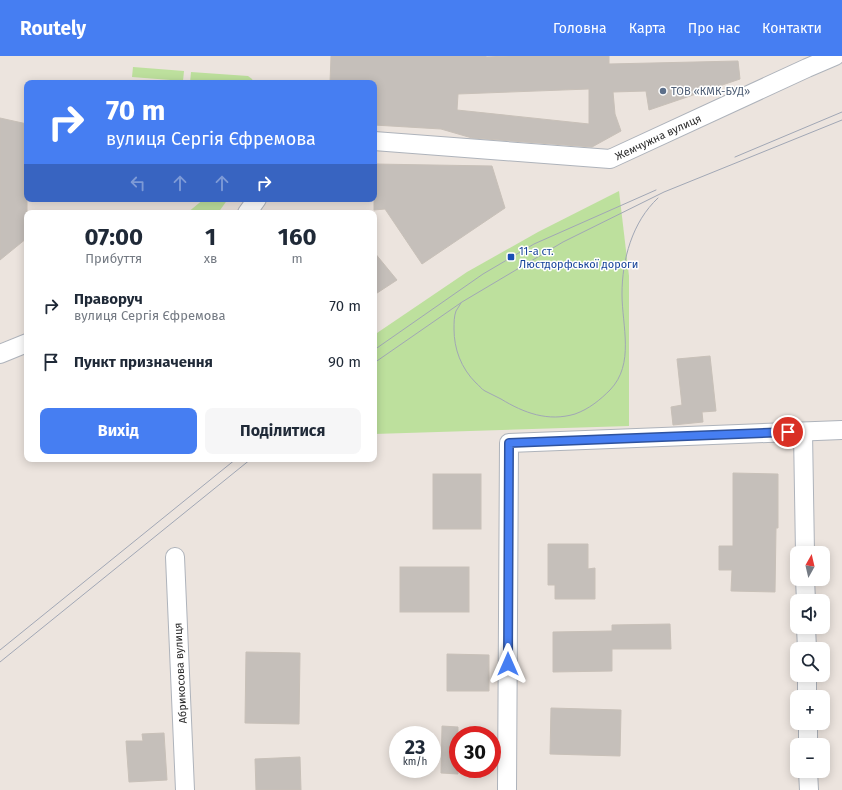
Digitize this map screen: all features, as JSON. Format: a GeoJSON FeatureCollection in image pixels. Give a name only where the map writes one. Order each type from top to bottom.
{"type":"FeatureCollection","features":[{"type":"Feature","properties":{"kind":"street","name":"Жемчужна вулиця"},"geometry":{"type":"LineString","coordinates":[[377,141],[610,159],[835,56]]}},
{"type":"Feature","properties":{"kind":"street"},"geometry":{"type":"LineString","coordinates":[[0,354],[24,344]]}},
{"type":"Feature","properties":{"kind":"street"},"geometry":{"type":"LineString","coordinates":[[507,790],[509,443],[842,430]]}},
{"type":"Feature","properties":{"kind":"street"},"geometry":{"type":"LineString","coordinates":[[803,432],[805,546]]}},
{"type":"Feature","properties":{"kind":"street","name":"Абрикосова вулиця"},"geometry":{"type":"LineString","coordinates":[[175,557],[185,790]]}},
{"type":"Feature","properties":{"kind":"street"},"geometry":{"type":"LineString","coordinates":[[808,778],[809,790]]}},
{"type":"Feature","properties":{"kind":"green space"},"geometry":{"type":"Polygon","coordinates":[[[133,67],[184,71],[183,80],[132,77],[133,67]]]}},
{"type":"Feature","properties":{"kind":"green space"},"geometry":{"type":"Polygon","coordinates":[[[191,72],[248,76],[252,80],[190,80],[191,72]]]}},
{"type":"Feature","properties":{"kind":"green space"},"geometry":{"type":"Polygon","coordinates":[[[619,191],[629,276],[629,426],[377,434],[377,333],[467,272],[538,232],[619,191]]]}},
{"type":"Feature","properties":{"kind":"green space"},"geometry":{"type":"Polygon","coordinates":[[[200,202],[226,202],[220,210],[191,210],[200,202]]]}},
{"type":"Feature","properties":{"kind":"building"},"geometry":{"type":"Polygon","coordinates":[[[331,56],[609,56],[609,64],[738,61],[740,79],[649,110],[646,91],[613,92],[615,114],[621,131],[592,147],[472,138],[441,129],[377,125],[377,80],[330,80],[331,56]],[[589,89],[458,94],[457,110],[589,124],[589,89]]]}},
{"type":"Feature","properties":{"kind":"building"},"geometry":{"type":"Polygon","coordinates":[[[0,118],[24,123],[24,202],[27,202],[27,210],[24,210],[24,240],[0,260],[0,118]]]}},
{"type":"Feature","properties":{"kind":"building"},"geometry":{"type":"Polygon","coordinates":[[[377,164],[492,166],[505,208],[422,264],[385,209],[374,210],[374,202],[377,202],[377,164]]]}},
{"type":"Feature","properties":{"kind":"building"},"geometry":{"type":"Polygon","coordinates":[[[377,256],[397,280],[377,293],[377,256]]]}},
{"type":"Feature","properties":{"kind":"building"},"geometry":{"type":"Polygon","coordinates":[[[710,356],[716,411],[702,412],[703,422],[673,425],[671,407],[682,405],[677,359],[710,356]]]}},
{"type":"Feature","properties":{"kind":"building"},"geometry":{"type":"Polygon","coordinates":[[[733,473],[778,474],[778,528],[776,528],[775,592],[731,591],[732,570],[719,570],[719,546],[733,546],[733,473]]]}},
{"type":"Feature","properties":{"kind":"building"},"geometry":{"type":"Polygon","coordinates":[[[433,474],[481,474],[481,529],[433,529],[433,474]]]}},
{"type":"Feature","properties":{"kind":"building"},"geometry":{"type":"Polygon","coordinates":[[[548,544],[588,544],[588,569],[595,568],[595,599],[555,599],[555,585],[548,585],[548,544]]]}},
{"type":"Feature","properties":{"kind":"building"},"geometry":{"type":"Polygon","coordinates":[[[400,567],[469,567],[469,612],[400,612],[400,567]]]}},
{"type":"Feature","properties":{"kind":"building"},"geometry":{"type":"Polygon","coordinates":[[[670,624],[671,649],[612,649],[612,671],[553,672],[553,632],[612,631],[612,625],[670,624]]]}},
{"type":"Feature","properties":{"kind":"building"},"geometry":{"type":"Polygon","coordinates":[[[246,652],[300,653],[299,724],[245,723],[246,652]]]}},
{"type":"Feature","properties":{"kind":"building"},"geometry":{"type":"Polygon","coordinates":[[[447,654],[489,655],[489,691],[447,691],[447,654]]]}},
{"type":"Feature","properties":{"kind":"building"},"geometry":{"type":"Polygon","coordinates":[[[551,708],[621,710],[620,756],[550,754],[551,708]]]}},
{"type":"Feature","properties":{"kind":"building"},"geometry":{"type":"Polygon","coordinates":[[[442,726],[449,726],[449,773],[441,773],[442,726]]]}},
{"type":"Feature","properties":{"kind":"building"},"geometry":{"type":"Polygon","coordinates":[[[164,733],[167,780],[129,782],[126,741],[143,741],[142,734],[164,733]]]}},
{"type":"Feature","properties":{"kind":"building"},"geometry":{"type":"Polygon","coordinates":[[[300,757],[301,790],[256,790],[255,759],[300,757]]]}},
{"type":"Feature","properties":{"kind":"tram line"},"geometry":{"type":"LineString","coordinates":[[735,157],[842,112]]}},
{"type":"Feature","properties":{"kind":"tram line"},"geometry":{"type":"LineString","coordinates":[[377,361],[462,302],[563,242],[664,192],[842,120]]}},
{"type":"Feature","properties":{"kind":"tram line"},"geometry":{"type":"LineString","coordinates":[[377,348],[483,274],[534,244],[656,190]]}},
{"type":"Feature","properties":{"kind":"tram line"},"geometry":{"type":"LineString","coordinates":[[461,303],[456,311],[454,320],[455,344],[462,365],[482,389],[518,408],[536,415],[555,417],[565,416],[585,410],[610,390],[618,380],[622,369],[625,357],[622,294],[624,268],[630,242],[635,230],[641,218],[658,198]]}},
{"type":"Feature","properties":{"kind":"tram line"},"geometry":{"type":"LineString","coordinates":[[0,650],[232,462]]}},
{"type":"Feature","properties":{"kind":"tram line"},"geometry":{"type":"LineString","coordinates":[[0,662],[247,462]]}},
{"type":"Feature","properties":{"kind":"place","name":"ТОВ «КМК-БУД»"},"geometry":{"type":"Point","coordinates":[663,91]}},
{"type":"Feature","properties":{"kind":"place","name":"11-а ст. Люстдорфської дороги"},"geometry":{"type":"Point","coordinates":[511,257]}},
{"type":"Feature","properties":{"kind":"route"},"geometry":{"type":"LineString","coordinates":[[508,664],[509,443],[788,432]]}}]}
